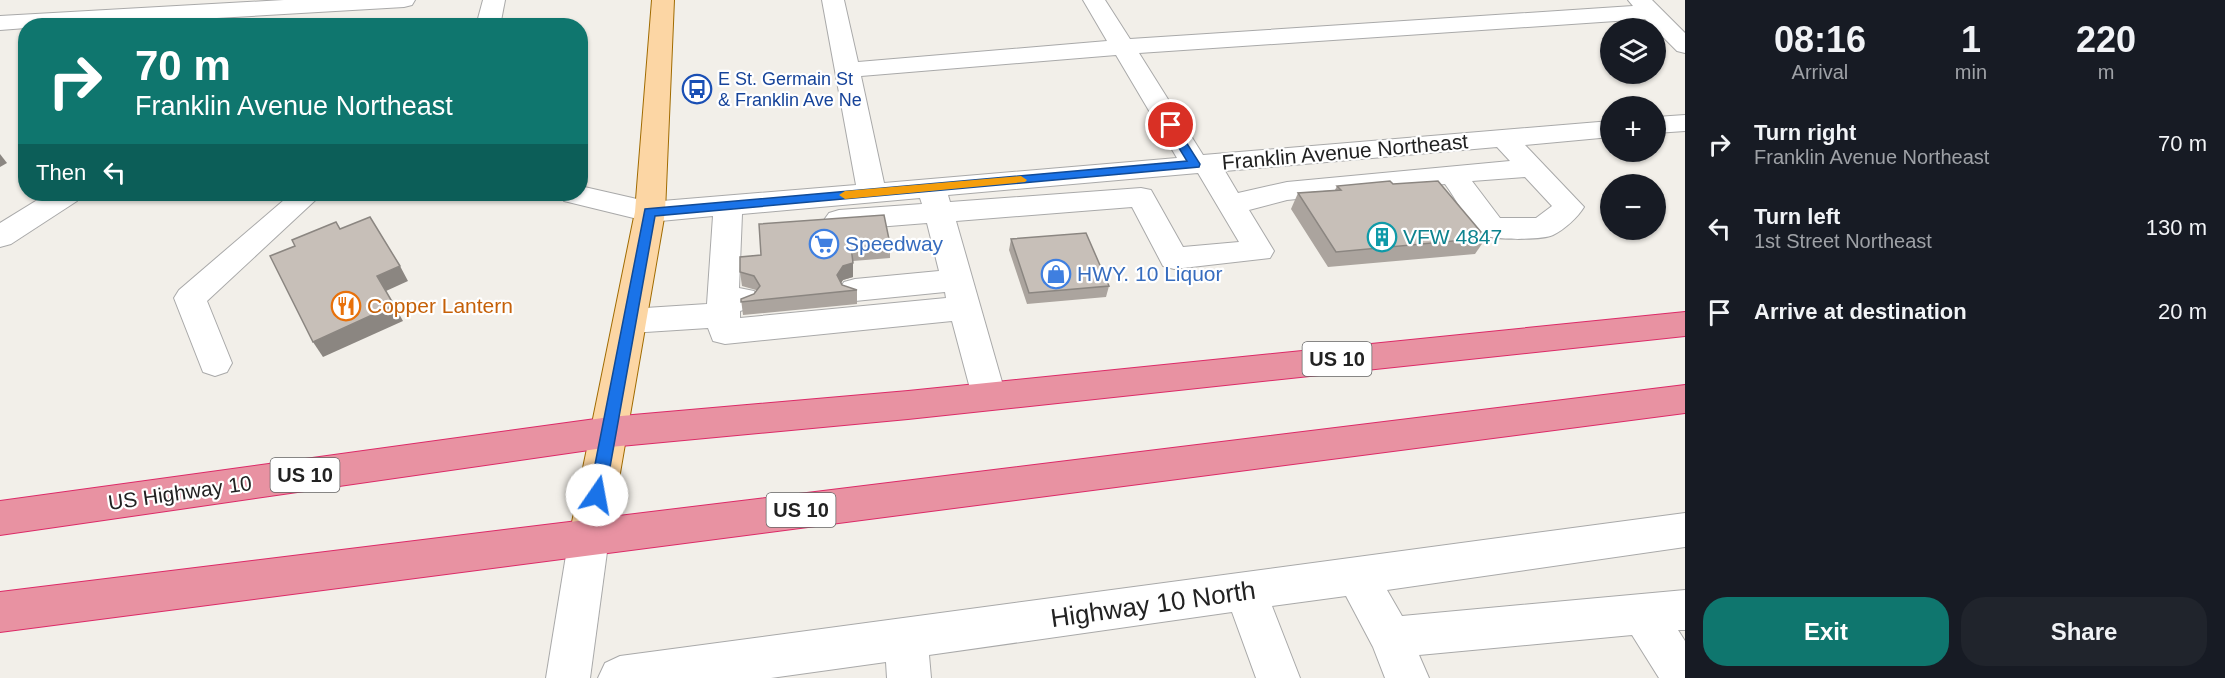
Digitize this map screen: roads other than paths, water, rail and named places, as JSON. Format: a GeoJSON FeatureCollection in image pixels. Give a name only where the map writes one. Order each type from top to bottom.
{"type":"FeatureCollection","features":[{"type":"Feature","properties":{"kind":"highway","name":"US 10"},"geometry":{"type":"LineString","coordinates":[[610,432],[989,396],[1541,337],[1685,324]]}},
{"type":"Feature","properties":{"kind":"highway","name":"US 10"},"geometry":{"type":"LineString","coordinates":[[0,612],[1685,399]]}},
{"type":"Feature","properties":{"kind":"highway","name":"US Highway 10"},"geometry":{"type":"LineString","coordinates":[[0,518],[610,432]]}},
{"type":"Feature","properties":{"kind":"main road"},"geometry":{"type":"LineString","coordinates":[[589,537],[650,212],[663,0]]}},
{"type":"Feature","properties":{"kind":"street"},"geometry":{"type":"LineString","coordinates":[[101,18],[404,0]]}},
{"type":"Feature","properties":{"kind":"street"},"geometry":{"type":"LineString","coordinates":[[490,18],[494,0]]}},
{"type":"Feature","properties":{"kind":"street"},"geometry":{"type":"LineString","coordinates":[[833,0],[872,193]]}},
{"type":"Feature","properties":{"kind":"street"},"geometry":{"type":"LineString","coordinates":[[957,282],[725,332],[731,294],[727,217],[935,200],[1046,205],[1141,197],[1174,258],[1259,251],[1233,204],[1201,164],[1094,0]]}},
{"type":"Feature","properties":{"kind":"street"},"geometry":{"type":"LineString","coordinates":[[848,70],[1646,6],[1685,46]]}},
{"type":"Feature","properties":{"kind":"street"},"geometry":{"type":"LineString","coordinates":[[0,23],[18,22]]}},
{"type":"Feature","properties":{"kind":"street"},"geometry":{"type":"LineString","coordinates":[[1666,124],[1685,123]]}},
{"type":"Feature","properties":{"kind":"street","name":"Franklin Avenue Northeast"},"geometry":{"type":"LineString","coordinates":[[588,197],[650,212],[727,217],[872,193],[935,200],[1035,178],[1600,130]]}},
{"type":"Feature","properties":{"kind":"street"},"geometry":{"type":"LineString","coordinates":[[1452,174],[1492,228],[1543,228],[1570,207],[1503,138]]}},
{"type":"Feature","properties":{"kind":"street"},"geometry":{"type":"LineString","coordinates":[[1233,204],[1287,191],[1532,168]]}},
{"type":"Feature","properties":{"kind":"street"},"geometry":{"type":"LineString","coordinates":[[1035,178],[1046,205]]}},
{"type":"Feature","properties":{"kind":"street"},"geometry":{"type":"LineString","coordinates":[[935,200],[989,396]]}},
{"type":"Feature","properties":{"kind":"street"},"geometry":{"type":"LineString","coordinates":[[0,237],[56,201]]}},
{"type":"Feature","properties":{"kind":"street"},"geometry":{"type":"LineString","coordinates":[[215,363],[190,298],[300,201]]}},
{"type":"Feature","properties":{"kind":"street"},"geometry":{"type":"LineString","coordinates":[[853,278],[957,282]]}},
{"type":"Feature","properties":{"kind":"street"},"geometry":{"type":"LineString","coordinates":[[630,321],[731,294]]}},
{"type":"Feature","properties":{"kind":"street","name":"Highway 10 North"},"geometry":{"type":"LineString","coordinates":[[620,678],[907,658],[1245,591],[1685,530]]}},
{"type":"Feature","properties":{"kind":"street"},"geometry":{"type":"LineString","coordinates":[[568,678],[589,537]]}},
{"type":"Feature","properties":{"kind":"street"},"geometry":{"type":"LineString","coordinates":[[1357,576],[1391,637],[1407,678]]}},
{"type":"Feature","properties":{"kind":"street"},"geometry":{"type":"LineString","coordinates":[[1245,591],[1278,678]]}},
{"type":"Feature","properties":{"kind":"street"},"geometry":{"type":"LineString","coordinates":[[1391,637],[1685,610]]}},
{"type":"Feature","properties":{"kind":"street"},"geometry":{"type":"LineString","coordinates":[[1643,614],[1684,678]]}},
{"type":"Feature","properties":{"kind":"place","name":"E St. Germain St & Franklin Ave Ne"},"geometry":{"type":"Point","coordinates":[697,89]}},
{"type":"Feature","properties":{"kind":"place","name":"VFW 4847"},"geometry":{"type":"Point","coordinates":[1382,237]}},
{"type":"Feature","properties":{"kind":"place","name":"Speedway"},"geometry":{"type":"Point","coordinates":[824,244]}},
{"type":"Feature","properties":{"kind":"place","name":"HWY. 10 Liquor"},"geometry":{"type":"Point","coordinates":[1056,274]}},
{"type":"Feature","properties":{"kind":"place","name":"Copper Lantern"},"geometry":{"type":"Point","coordinates":[346,306]}}]}
